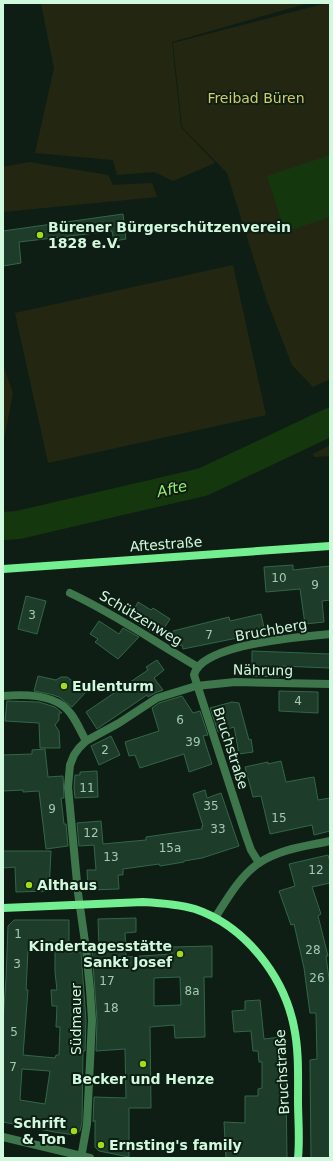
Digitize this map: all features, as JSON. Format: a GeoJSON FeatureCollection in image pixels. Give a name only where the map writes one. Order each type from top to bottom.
{"type":"FeatureCollection","features":[{"type":"Feature","properties":{"kind":"main road","name":"Aftestraße"},"geometry":{"type":"LineString","coordinates":[[3,569],[330,546]]}},
{"type":"Feature","properties":{"kind":"main road","name":"Bruchstraße"},"geometry":{"type":"LineString","coordinates":[[3,908],[143,902],[166,903],[194,909],[215,918],[236,932],[259,955],[273,973],[288,1004],[294,1028],[297,1058],[298,1158]]}},
{"type":"Feature","properties":{"kind":"street","name":"Schützenweg"},"geometry":{"type":"LineString","coordinates":[[70,593],[114,616],[198,667]]}},
{"type":"Feature","properties":{"kind":"street","name":"Bruchberg"},"geometry":{"type":"LineString","coordinates":[[198,667],[216,656],[254,644],[330,634]]}},
{"type":"Feature","properties":{"kind":"street"},"geometry":{"type":"LineString","coordinates":[[3,696],[28,695],[58,703],[70,713],[86,741],[119,723],[157,698],[196,686],[194,675],[198,667]]}},
{"type":"Feature","properties":{"kind":"street","name":"Nährung"},"geometry":{"type":"LineString","coordinates":[[196,686],[235,682],[330,684]]}},
{"type":"Feature","properties":{"kind":"street","name":"Bruchstraße"},"geometry":{"type":"LineString","coordinates":[[196,686],[200,693],[246,836],[251,850],[259,863]]}},
{"type":"Feature","properties":{"kind":"street","name":"Südmauer"},"geometry":{"type":"LineString","coordinates":[[84,1157],[92,1020],[88,962],[78,893],[68,788],[70,765],[74,755],[86,741]]}},
{"type":"Feature","properties":{"kind":"street"},"geometry":{"type":"LineString","coordinates":[[215,918],[229,895],[243,878],[259,863],[281,852],[330,841]]}},
{"type":"Feature","properties":{"kind":"street"},"geometry":{"type":"LineString","coordinates":[[3,1137],[84,1157]]}},
{"type":"Feature","properties":{"kind":"green space"},"geometry":{"type":"Polygon","coordinates":[[[41,3],[305,4],[172,42],[181,127],[215,163],[173,181],[154,172],[117,175],[113,160],[35,153],[54,68],[41,3]]]}},
{"type":"Feature","properties":{"kind":"green space","name":"Freibad Büren"},"geometry":{"type":"Polygon","coordinates":[[[330,3],[330,379],[313,387],[292,365],[266,298],[227,173],[182,127],[173,43],[330,3]]]}},
{"type":"Feature","properties":{"kind":"green space"},"geometry":{"type":"Polygon","coordinates":[[[29,162],[108,175],[113,185],[152,183],[157,197],[3,212],[3,167],[29,162]]]}},
{"type":"Feature","properties":{"kind":"green space"},"geometry":{"type":"Polygon","coordinates":[[[233,265],[266,415],[48,463],[15,313],[233,265]]]}},
{"type":"Feature","properties":{"kind":"green space"},"geometry":{"type":"Polygon","coordinates":[[[3,365],[13,393],[3,445],[3,365]]]}},
{"type":"Feature","properties":{"kind":"green space"},"geometry":{"type":"Polygon","coordinates":[[[330,445],[330,456],[314,457],[313,454],[330,445]]]}},
{"type":"Feature","properties":{"kind":"shaded area"},"geometry":{"type":"Polygon","coordinates":[[[330,155],[330,217],[285,232],[267,176],[330,155]]]}},
{"type":"Feature","properties":{"kind":"building","name":"Bürener Bürgerschützenverein 1828 e.V."},"geometry":{"type":"Polygon","coordinates":[[[123,214],[126,239],[114,241],[112,231],[19,242],[21,263],[3,266],[3,231],[123,214]]]}},
{"type":"Feature","properties":{"kind":"building"},"geometry":{"type":"Polygon","coordinates":[[[293,565],[293,570],[330,566],[330,600],[322,601],[324,622],[305,624],[300,589],[266,592],[264,567],[293,565]]]}},
{"type":"Feature","properties":{"kind":"building"},"geometry":{"type":"Polygon","coordinates":[[[26,596],[46,601],[37,634],[18,629],[26,596]]]}},
{"type":"Feature","properties":{"kind":"building"},"geometry":{"type":"Polygon","coordinates":[[[138,602],[151,610],[153,608],[170,619],[159,636],[129,618],[138,602]]]}},
{"type":"Feature","properties":{"kind":"building"},"geometry":{"type":"Polygon","coordinates":[[[261,614],[264,628],[256,629],[257,634],[183,649],[182,645],[176,646],[173,631],[229,617],[230,621],[261,614]]]}},
{"type":"Feature","properties":{"kind":"building"},"geometry":{"type":"Polygon","coordinates":[[[99,621],[119,634],[123,628],[139,637],[118,659],[95,642],[98,639],[90,634],[99,621]]]}},
{"type":"Feature","properties":{"kind":"building"},"geometry":{"type":"Polygon","coordinates":[[[252,651],[330,654],[330,668],[279,666],[279,677],[252,676],[252,651]]]}},
{"type":"Feature","properties":{"kind":"building"},"geometry":{"type":"Polygon","coordinates":[[[157,660],[164,670],[154,678],[163,690],[148,697],[147,695],[97,729],[86,712],[148,670],[146,667],[157,660]]]}},
{"type":"Feature","properties":{"kind":"building"},"geometry":{"type":"Polygon","coordinates":[[[38,676],[56,680],[61,677],[67,677],[78,685],[80,683],[86,692],[72,707],[59,697],[34,691],[38,676]]]}},
{"type":"Feature","properties":{"kind":"building"},"geometry":{"type":"Polygon","coordinates":[[[279,691],[318,692],[318,713],[279,711],[279,691]]]}},
{"type":"Feature","properties":{"kind":"building"},"geometry":{"type":"Polygon","coordinates":[[[182,696],[193,713],[200,711],[208,735],[203,736],[212,764],[189,772],[184,754],[140,768],[135,755],[129,756],[125,742],[159,731],[152,708],[159,703],[182,696]]]}},
{"type":"Feature","properties":{"kind":"building"},"geometry":{"type":"Polygon","coordinates":[[[7,701],[39,702],[55,707],[61,712],[62,713],[59,713],[59,720],[55,725],[59,731],[60,748],[40,748],[39,723],[5,721],[7,701]]]}},
{"type":"Feature","properties":{"kind":"building"},"geometry":{"type":"Polygon","coordinates":[[[232,702],[239,703],[249,740],[251,739],[253,752],[239,754],[234,727],[218,732],[210,708],[232,702]]]}},
{"type":"Feature","properties":{"kind":"building"},"geometry":{"type":"Polygon","coordinates":[[[111,736],[120,755],[99,765],[91,746],[111,736]]]}},
{"type":"Feature","properties":{"kind":"building"},"geometry":{"type":"Polygon","coordinates":[[[45,749],[48,777],[63,776],[64,798],[61,798],[68,846],[46,849],[39,791],[3,791],[3,755],[32,754],[32,750],[45,749]]]}},
{"type":"Feature","properties":{"kind":"building"},"geometry":{"type":"Polygon","coordinates":[[[281,761],[286,782],[314,777],[318,800],[330,798],[330,831],[314,835],[312,825],[270,834],[261,796],[253,797],[245,767],[281,761]]]}},
{"type":"Feature","properties":{"kind":"building"},"geometry":{"type":"Polygon","coordinates":[[[97,771],[98,797],[75,798],[75,775],[80,775],[80,772],[97,771]]]}},
{"type":"Feature","properties":{"kind":"building"},"geometry":{"type":"Polygon","coordinates":[[[205,790],[207,798],[221,793],[239,846],[184,862],[160,866],[159,864],[123,869],[123,875],[118,875],[119,889],[88,890],[87,870],[96,870],[94,845],[79,846],[77,823],[101,821],[103,844],[146,840],[146,837],[202,829],[203,826],[193,794],[205,790]]]}},
{"type":"Feature","properties":{"kind":"building"},"geometry":{"type":"Polygon","coordinates":[[[3,851],[51,851],[49,891],[16,892],[15,867],[3,868],[3,851]]]}},
{"type":"Feature","properties":{"kind":"building"},"geometry":{"type":"Polygon","coordinates":[[[328,855],[330,862],[330,883],[312,887],[321,914],[318,916],[328,956],[326,956],[330,986],[330,1158],[311,1158],[310,1060],[317,1059],[316,1013],[310,1013],[304,968],[294,924],[291,925],[279,891],[295,886],[289,864],[328,855]]]}},
{"type":"Feature","properties":{"kind":"building"},"geometry":{"type":"Polygon","coordinates":[[[136,918],[136,932],[125,933],[126,957],[172,954],[171,947],[212,946],[212,977],[204,977],[205,1037],[175,1038],[174,1025],[150,1027],[151,1108],[129,1108],[129,1157],[99,1151],[95,1147],[95,1120],[93,1122],[94,1097],[126,1098],[125,1049],[96,1051],[97,1020],[92,950],[95,950],[95,947],[99,947],[98,919],[136,918]],[[180,977],[154,978],[154,1006],[181,1005],[180,977]]]}},
{"type":"Feature","properties":{"kind":"building"},"geometry":{"type":"Polygon","coordinates":[[[14,920],[69,920],[69,953],[81,952],[86,1020],[85,1051],[83,1051],[82,1123],[80,1131],[75,1135],[3,1122],[3,1021],[8,926],[14,920]],[[29,942],[26,990],[28,990],[23,1055],[55,1058],[56,1055],[59,1055],[60,1027],[56,1027],[57,1006],[52,1006],[51,990],[57,990],[55,972],[55,943],[29,942]],[[22,1069],[20,1100],[45,1104],[50,1071],[22,1069]]]}},
{"type":"Feature","properties":{"kind":"building"},"geometry":{"type":"Polygon","coordinates":[[[260,1000],[264,1039],[281,1037],[286,1087],[287,1158],[226,1158],[224,1122],[245,1123],[245,1096],[258,1096],[258,1089],[262,1088],[262,1062],[259,1062],[258,1051],[253,1051],[251,1031],[234,1032],[232,1011],[245,1010],[245,1001],[260,1000]]]}},
{"type":"Feature","properties":{"kind":"waterway","name":"Afte"},"geometry":{"type":"LineString","coordinates":[[3,526],[18,525],[203,482],[330,422]]}},
{"type":"Feature","properties":{"kind":"place","name":"Bürener Bürgerschützenverein 1828 e.V."},"geometry":{"type":"Point","coordinates":[40,235]}},
{"type":"Feature","properties":{"kind":"place","name":"Eulenturm"},"geometry":{"type":"Point","coordinates":[64,686]}},
{"type":"Feature","properties":{"kind":"place","name":"Althaus"},"geometry":{"type":"Point","coordinates":[29,885]}},
{"type":"Feature","properties":{"kind":"place","name":"Kindertagesstätte Sankt Josef"},"geometry":{"type":"Point","coordinates":[180,954]}},
{"type":"Feature","properties":{"kind":"place","name":"Becker und Henze"},"geometry":{"type":"Point","coordinates":[143,1064]}},
{"type":"Feature","properties":{"kind":"place","name":"Schrift & Ton"},"geometry":{"type":"Point","coordinates":[74,1131]}},
{"type":"Feature","properties":{"kind":"place","name":"Ernsting's family"},"geometry":{"type":"Point","coordinates":[101,1145]}}]}
